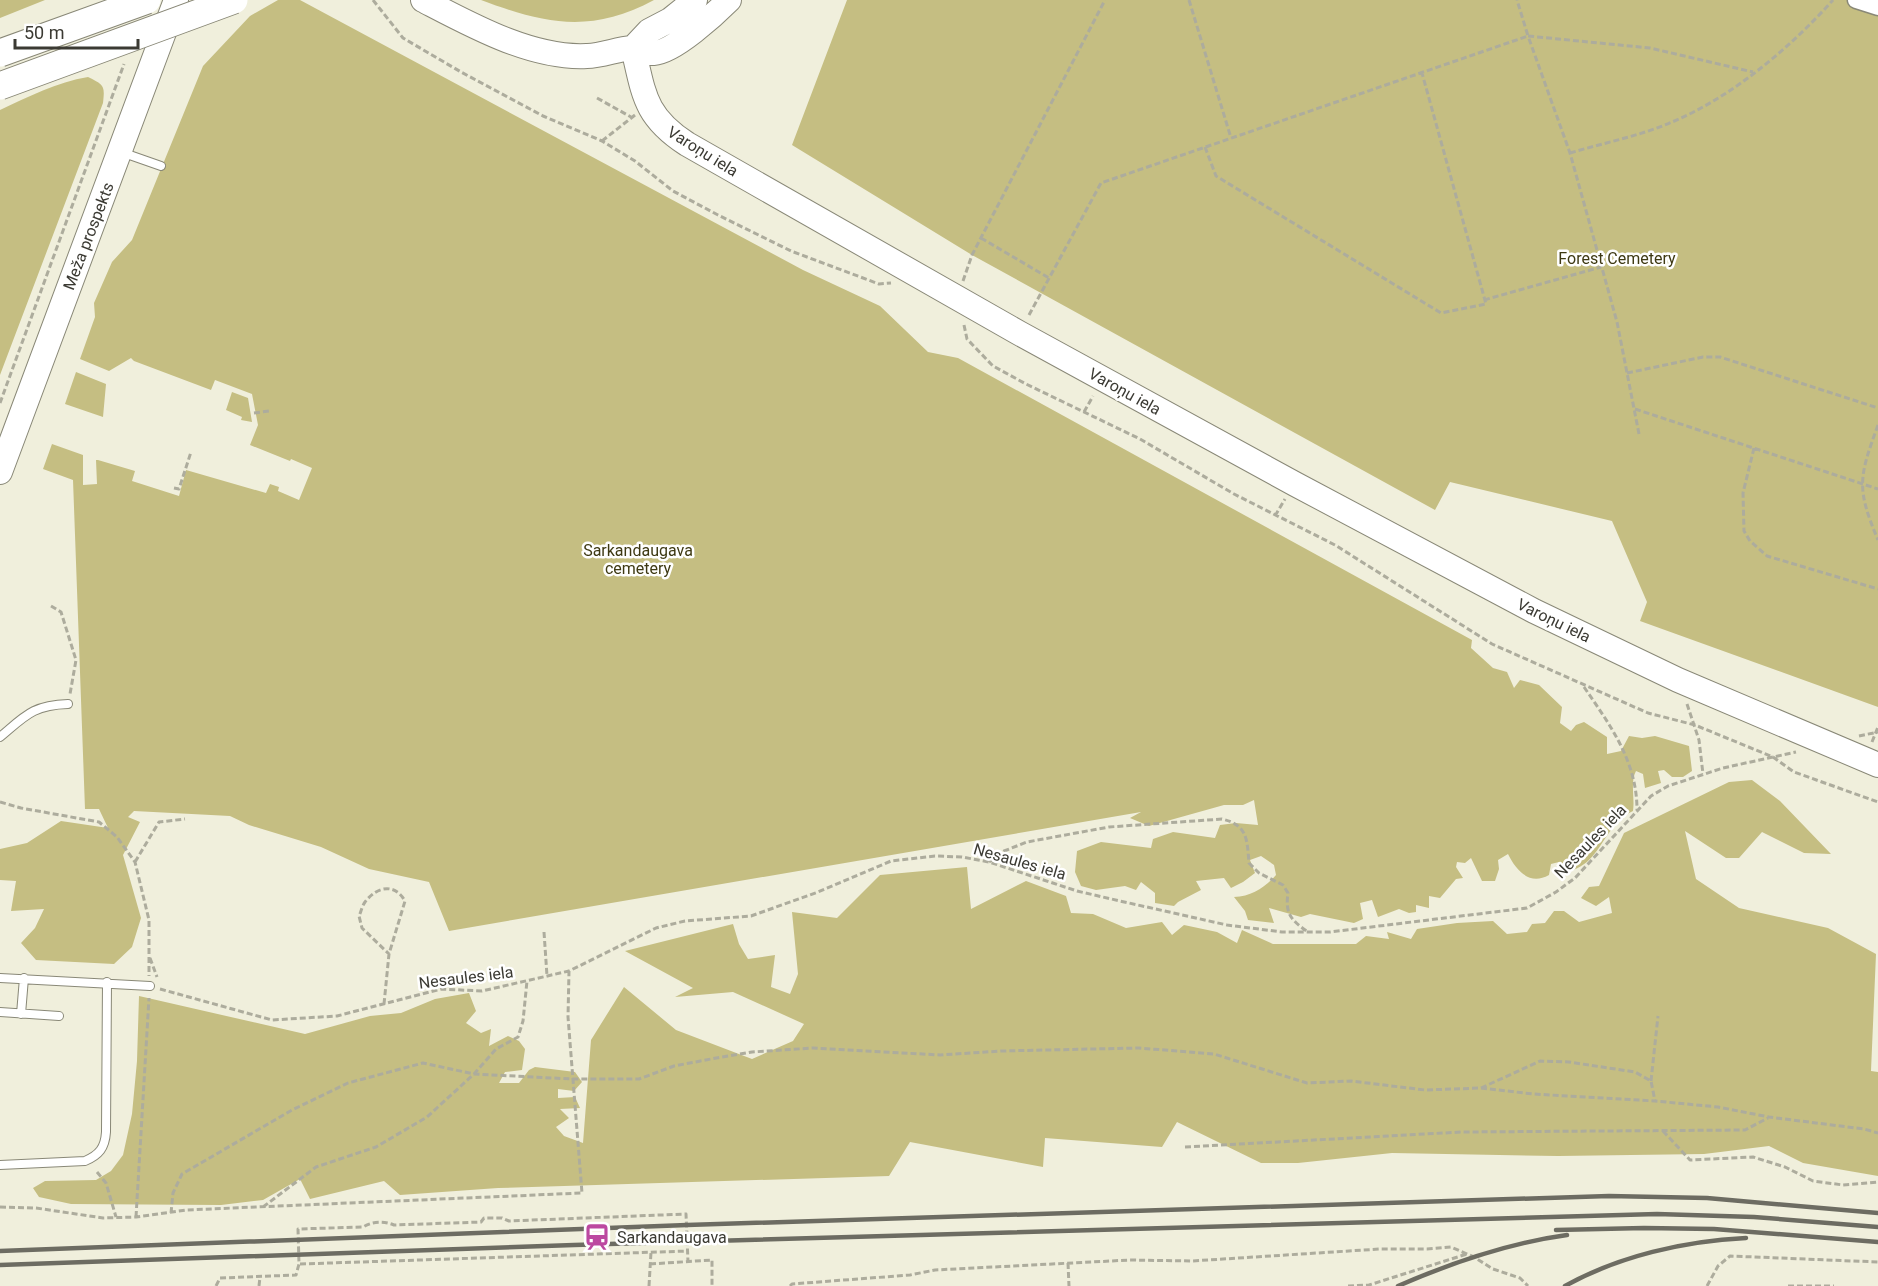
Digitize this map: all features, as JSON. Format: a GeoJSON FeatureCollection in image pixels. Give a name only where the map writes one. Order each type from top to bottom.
{"type":"FeatureCollection","features":[{"type":"Feature","properties":{"kind":"main road"},"geometry":{"type":"LineString","coordinates":[[0,53],[147,0]]}},
{"type":"Feature","properties":{"kind":"main road"},"geometry":{"type":"LineString","coordinates":[[0,86],[234,0]]}},
{"type":"Feature","properties":{"kind":"street","name":"Meža prospekts"},"geometry":{"type":"LineString","coordinates":[[0,472],[176,0]]}},
{"type":"Feature","properties":{"kind":"street"},"geometry":{"type":"LineString","coordinates":[[423,0],[476,26],[534,49],[563,55],[585,56],[604,55],[633,48],[654,53],[671,46],[697,29],[729,0]]}},
{"type":"Feature","properties":{"kind":"street"},"geometry":{"type":"LineString","coordinates":[[633,48],[649,31],[670,20],[695,0]]}},
{"type":"Feature","properties":{"kind":"street"},"geometry":{"type":"LineString","coordinates":[[1856,0],[1878,7]]}},
{"type":"Feature","properties":{"kind":"street","name":"Varoņu iela"},"geometry":{"type":"LineString","coordinates":[[633,48],[640,112],[687,144],[910,273],[1295,484],[1523,605],[1678,680],[1878,765]]}},
{"type":"Feature","properties":{"kind":"lane"},"geometry":{"type":"LineString","coordinates":[[120,152],[161,166]]}},
{"type":"Feature","properties":{"kind":"lane"},"geometry":{"type":"LineString","coordinates":[[0,737],[27,714],[49,705],[68,704]]}},
{"type":"Feature","properties":{"kind":"lane"},"geometry":{"type":"LineString","coordinates":[[0,978],[150,986]]}},
{"type":"Feature","properties":{"kind":"lane"},"geometry":{"type":"LineString","coordinates":[[21,1014],[24,978]]}},
{"type":"Feature","properties":{"kind":"lane"},"geometry":{"type":"LineString","coordinates":[[0,1166],[85,1161],[97,1156],[104,1146],[107,982]]}},
{"type":"Feature","properties":{"kind":"lane"},"geometry":{"type":"LineString","coordinates":[[0,1012],[59,1016]]}},
{"type":"Feature","properties":{"kind":"path"},"geometry":{"type":"LineString","coordinates":[[373,0],[403,38],[543,116],[602,141],[635,161],[674,191],[791,251],[879,284],[897,282],[910,273]]}},
{"type":"Feature","properties":{"kind":"path"},"geometry":{"type":"LineString","coordinates":[[1105,0],[972,255],[958,298],[967,339],[993,366],[1140,439],[1234,494],[1335,545],[1492,644],[1648,713],[1695,725],[1773,757],[1794,772],[1878,802]]}},
{"type":"Feature","properties":{"kind":"path"},"geometry":{"type":"LineString","coordinates":[[1189,0],[1232,138]]}},
{"type":"Feature","properties":{"kind":"path"},"geometry":{"type":"LineString","coordinates":[[1517,0],[1570,153],[1617,322],[1639,434]]}},
{"type":"Feature","properties":{"kind":"path"},"geometry":{"type":"LineString","coordinates":[[1570,153],[1672,122],[1733,89],[1810,26],[1833,0]]}},
{"type":"Feature","properties":{"kind":"path"},"geometry":{"type":"LineString","coordinates":[[1019,333],[1101,183],[1528,36],[1650,48],[1753,72]]}},
{"type":"Feature","properties":{"kind":"path"},"geometry":{"type":"LineString","coordinates":[[0,403],[123,70],[124,61]]}},
{"type":"Feature","properties":{"kind":"path"},"geometry":{"type":"LineString","coordinates":[[1205,147],[1216,176],[1441,313],[1486,304],[1422,72]]}},
{"type":"Feature","properties":{"kind":"path"},"geometry":{"type":"LineString","coordinates":[[597,98],[640,112]]}},
{"type":"Feature","properties":{"kind":"path"},"geometry":{"type":"LineString","coordinates":[[602,141],[640,112]]}},
{"type":"Feature","properties":{"kind":"path"},"geometry":{"type":"LineString","coordinates":[[981,238],[1049,278]]}},
{"type":"Feature","properties":{"kind":"path"},"geometry":{"type":"LineString","coordinates":[[1484,300],[1602,267]]}},
{"type":"Feature","properties":{"kind":"path"},"geometry":{"type":"LineString","coordinates":[[1627,374],[1703,357],[1714,357],[1878,408]]}},
{"type":"Feature","properties":{"kind":"path"},"geometry":{"type":"LineString","coordinates":[[1634,409],[1878,489]]}},
{"type":"Feature","properties":{"kind":"path"},"geometry":{"type":"LineString","coordinates":[[254,413],[269,411]]}},
{"type":"Feature","properties":{"kind":"path"},"geometry":{"type":"LineString","coordinates":[[1878,425],[1864,468],[1862,484],[1866,511],[1878,540]]}},
{"type":"Feature","properties":{"kind":"path"},"geometry":{"type":"LineString","coordinates":[[1754,448],[1743,493],[1744,531],[1750,541],[1767,556],[1878,589]]}},
{"type":"Feature","properties":{"kind":"path"},"geometry":{"type":"LineString","coordinates":[[174,488],[179,489],[191,452]]}},
{"type":"Feature","properties":{"kind":"path"},"geometry":{"type":"LineString","coordinates":[[51,606],[61,612],[76,660],[68,704]]}},
{"type":"Feature","properties":{"kind":"path"},"geometry":{"type":"LineString","coordinates":[[1678,680],[1699,740],[1703,774]]}},
{"type":"Feature","properties":{"kind":"path"},"geometry":{"type":"LineString","coordinates":[[1582,685],[1608,723],[1625,754],[1637,789],[1637,810]]}},
{"type":"Feature","properties":{"kind":"path","name":"Nesaules iela"},"geometry":{"type":"LineString","coordinates":[[150,986],[272,1020],[337,1016],[441,989],[482,990],[569,971],[656,928],[685,921],[751,916],[818,892],[891,861],[935,856],[962,857],[989,862],[1077,891],[1227,925],[1282,932],[1310,933],[1527,908],[1556,892],[1575,878],[1651,796],[1668,786],[1723,768],[1801,750],[1819,741]]}},
{"type":"Feature","properties":{"kind":"path"},"geometry":{"type":"LineString","coordinates":[[0,802],[99,822],[117,837],[135,862],[149,920],[150,986],[136,1217]]}},
{"type":"Feature","properties":{"kind":"path"},"geometry":{"type":"LineString","coordinates":[[135,862],[159,822],[186,819]]}},
{"type":"Feature","properties":{"kind":"path"},"geometry":{"type":"LineString","coordinates":[[989,862],[1004,851],[1027,842],[1109,827],[1222,819],[1234,822],[1243,829],[1249,863],[1259,873],[1283,885],[1288,893],[1286,906],[1293,922],[1310,933]]}},
{"type":"Feature","properties":{"kind":"path"},"geometry":{"type":"LineString","coordinates":[[384,1004],[388,954],[405,901],[400,892],[391,888],[379,890],[366,901],[359,916],[362,928],[388,954]]}},
{"type":"Feature","properties":{"kind":"path"},"geometry":{"type":"LineString","coordinates":[[544,932],[547,976]]}},
{"type":"Feature","properties":{"kind":"path"},"geometry":{"type":"LineString","coordinates":[[148,953],[162,990]]}},
{"type":"Feature","properties":{"kind":"path"},"geometry":{"type":"LineString","coordinates":[[0,1207],[36,1208],[103,1218],[136,1217],[186,1210],[582,1193],[568,1017],[569,971]]}},
{"type":"Feature","properties":{"kind":"path"},"geometry":{"type":"LineString","coordinates":[[263,1207],[316,1167],[376,1147],[427,1117],[474,1074],[495,1049],[518,1037],[523,1022],[527,981]]}},
{"type":"Feature","properties":{"kind":"path"},"geometry":{"type":"LineString","coordinates":[[1655,1101],[1651,1081],[1658,1016]]}},
{"type":"Feature","properties":{"kind":"path"},"geometry":{"type":"LineString","coordinates":[[171,1213],[173,1193],[182,1174],[292,1110],[348,1083],[423,1063],[474,1074],[639,1079],[674,1066],[711,1059],[752,1052],[813,1048],[940,1055],[1001,1051],[1138,1048],[1214,1054],[1307,1083],[1351,1081],[1425,1090],[1480,1088],[1533,1094],[1655,1101],[1718,1107],[1878,1133]]}},
{"type":"Feature","properties":{"kind":"path"},"geometry":{"type":"LineString","coordinates":[[1480,1088],[1540,1061],[1569,1062],[1635,1072],[1651,1081]]}},
{"type":"Feature","properties":{"kind":"path"},"geometry":{"type":"LineString","coordinates":[[1185,1147],[1462,1131],[1745,1130],[1769,1117]]}},
{"type":"Feature","properties":{"kind":"path"},"geometry":{"type":"LineString","coordinates":[[1663,1131],[1690,1160],[1752,1157],[1785,1167],[1813,1181],[1843,1185],[1878,1182]]}},
{"type":"Feature","properties":{"kind":"path"},"geometry":{"type":"LineString","coordinates":[[97,1172],[106,1183],[116,1217]]}},
{"type":"Feature","properties":{"kind":"path"},"geometry":{"type":"LineString","coordinates":[[216,1286],[220,1278],[296,1275],[299,1264],[298,1229],[363,1227],[378,1222],[394,1225],[481,1222],[484,1218],[502,1218],[509,1221],[686,1214],[688,1262]]}},
{"type":"Feature","properties":{"kind":"path"},"geometry":{"type":"LineString","coordinates":[[790,1286],[792,1284],[910,1275],[935,1270],[1130,1260],[1192,1261],[1451,1246],[1493,1269],[1520,1278],[1528,1286]]}},
{"type":"Feature","properties":{"kind":"path"},"geometry":{"type":"LineString","coordinates":[[299,1264],[687,1251]]}},
{"type":"Feature","properties":{"kind":"path"},"geometry":{"type":"LineString","coordinates":[[649,1286],[651,1252]]}},
{"type":"Feature","properties":{"kind":"path"},"geometry":{"type":"LineString","coordinates":[[1348,1286],[1369,1285],[1468,1254]]}},
{"type":"Feature","properties":{"kind":"path"},"geometry":{"type":"LineString","coordinates":[[1707,1286],[1718,1266],[1730,1256],[1878,1262]]}},
{"type":"Feature","properties":{"kind":"path"},"geometry":{"type":"LineString","coordinates":[[650,1264],[712,1260],[712,1286]]}},
{"type":"Feature","properties":{"kind":"path"},"geometry":{"type":"LineString","coordinates":[[1068,1263],[1069,1286]]}},
{"type":"Feature","properties":{"kind":"path"},"geometry":{"type":"LineString","coordinates":[[259,1286],[260,1278]]}},
{"type":"Feature","properties":{"kind":"path"},"geometry":{"type":"LineString","coordinates":[[1788,1286],[1834,1286]]}},
{"type":"Feature","properties":{"kind":"green space"},"geometry":{"type":"Polygon","coordinates":[[[0,0],[45,0],[0,18],[0,0]]]}},
{"type":"Feature","properties":{"kind":"green space","name":"Sarkandaugava cemetery"},"geometry":{"type":"Polygon","coordinates":[[[278,0],[300,0],[803,270],[880,306],[928,352],[958,358],[1472,640],[1471,648],[1493,668],[1507,672],[1514,688],[1520,680],[1539,685],[1562,707],[1560,723],[1571,731],[1576,725],[1584,722],[1607,737],[1607,754],[1621,751],[1629,736],[1642,738],[1655,736],[1689,746],[1692,771],[1683,777],[1672,777],[1664,770],[1658,771],[1661,783],[1645,788],[1643,774],[1636,771],[1633,780],[1633,811],[1619,821],[1589,860],[1574,870],[1564,874],[1559,862],[1551,864],[1549,875],[1535,879],[1519,871],[1508,854],[1498,860],[1499,869],[1495,881],[1482,881],[1471,858],[1465,863],[1457,862],[1456,867],[1463,878],[1456,879],[1440,898],[1429,896],[1429,908],[1416,905],[1416,912],[1409,913],[1399,909],[1378,917],[1372,900],[1360,903],[1363,919],[1354,923],[1310,914],[1301,917],[1269,908],[1274,923],[1248,920],[1245,911],[1234,897],[1257,890],[1276,875],[1274,865],[1261,856],[1250,860],[1255,873],[1243,882],[1231,888],[1224,878],[1196,881],[1201,890],[1174,906],[1155,903],[1155,893],[1141,882],[1136,890],[1125,886],[1096,890],[1081,886],[1075,872],[1077,851],[1101,842],[1151,848],[1153,839],[1173,832],[1215,838],[1220,825],[1236,823],[1258,825],[1254,800],[1243,805],[1224,805],[1149,826],[1130,818],[1141,812],[449,931],[429,882],[369,869],[321,847],[249,825],[230,816],[134,811],[128,817],[140,822],[123,855],[141,918],[132,947],[114,964],[36,960],[21,943],[35,928],[44,909],[11,911],[16,881],[0,880],[0,849],[27,843],[61,821],[108,828],[99,809],[85,809],[73,480],[43,469],[52,444],[83,455],[83,485],[97,484],[96,460],[98,460],[135,471],[132,481],[179,496],[186,470],[266,493],[270,484],[279,487],[278,491],[299,500],[312,468],[250,445],[258,425],[252,394],[215,380],[211,390],[131,358],[109,371],[80,359],[95,317],[94,303],[112,262],[132,240],[203,66],[250,16],[278,0]]]}},
{"type":"Feature","properties":{"kind":"green space"},"geometry":{"type":"Polygon","coordinates":[[[481,0],[654,0],[609,18],[568,22],[526,15],[481,0]]]}},
{"type":"Feature","properties":{"kind":"green space","name":"Forest Cemetery"},"geometry":{"type":"Polygon","coordinates":[[[847,0],[1878,0],[1878,707],[1640,621],[1647,602],[1612,521],[1450,482],[1435,510],[972,255],[792,145],[847,0]]]}},
{"type":"Feature","properties":{"kind":"green space"},"geometry":{"type":"Polygon","coordinates":[[[88,77],[102,86],[103,103],[0,375],[0,110],[54,86],[88,77]]]}},
{"type":"Feature","properties":{"kind":"green space"},"geometry":{"type":"Polygon","coordinates":[[[76,372],[106,384],[103,417],[65,404],[76,372]]]}},
{"type":"Feature","properties":{"kind":"green space"},"geometry":{"type":"Polygon","coordinates":[[[232,392],[248,398],[252,422],[241,420],[242,417],[226,410],[232,392]]]}},
{"type":"Feature","properties":{"kind":"green space"},"geometry":{"type":"Polygon","coordinates":[[[1752,780],[1780,801],[1831,854],[1804,853],[1762,832],[1739,858],[1726,858],[1685,831],[1696,879],[1739,908],[1828,928],[1876,954],[1871,1071],[1878,1072],[1878,1176],[1803,1163],[1769,1146],[1704,1154],[1558,1156],[1392,1153],[1298,1163],[1261,1163],[1177,1122],[1162,1147],[1045,1138],[1043,1167],[910,1142],[889,1176],[498,1188],[400,1195],[384,1181],[310,1199],[300,1179],[263,1200],[221,1205],[71,1204],[39,1197],[33,1188],[45,1181],[96,1180],[111,1171],[123,1155],[132,1114],[137,1061],[139,996],[305,1034],[370,1016],[401,1013],[435,999],[469,993],[476,1011],[466,1023],[481,1033],[491,1029],[489,1046],[508,1036],[519,1041],[525,1049],[522,1070],[505,1072],[499,1083],[519,1083],[529,1070],[535,1067],[575,1072],[582,1082],[574,1091],[558,1089],[558,1098],[575,1097],[580,1108],[560,1109],[569,1118],[556,1127],[564,1136],[583,1143],[591,1040],[624,987],[676,1030],[752,1059],[793,1041],[804,1024],[733,992],[675,997],[693,988],[625,951],[733,924],[739,944],[748,959],[775,955],[771,987],[790,994],[798,974],[792,912],[837,918],[880,875],[967,867],[971,909],[1026,881],[1066,896],[1071,913],[1093,914],[1126,928],[1162,922],[1172,935],[1184,925],[1217,932],[1237,943],[1242,930],[1273,944],[1356,944],[1366,936],[1389,939],[1387,932],[1411,939],[1417,929],[1493,921],[1507,934],[1527,932],[1532,924],[1545,923],[1554,911],[1564,911],[1579,922],[1612,913],[1609,897],[1596,906],[1581,898],[1589,887],[1599,886],[1624,833],[1729,782],[1752,780]]]}},
{"type":"Feature","properties":{"kind":"railway"},"geometry":{"type":"LineString","coordinates":[[0,1251],[687,1225],[1609,1196],[1707,1198],[1878,1213]]}},
{"type":"Feature","properties":{"kind":"railway"},"geometry":{"type":"LineString","coordinates":[[0,1265],[574,1245],[1657,1214],[1754,1217],[1878,1227]]}},
{"type":"Feature","properties":{"kind":"railway"},"geometry":{"type":"LineString","coordinates":[[1556,1230],[1714,1229],[1878,1242]]}},
{"type":"Feature","properties":{"kind":"railway"},"geometry":{"type":"LineString","coordinates":[[1398,1286],[1480,1255],[1523,1243],[1567,1235]]}},
{"type":"Feature","properties":{"kind":"railway"},"geometry":{"type":"LineString","coordinates":[[1565,1286],[1607,1266],[1652,1252],[1699,1243],[1746,1238]]}},
{"type":"Feature","properties":{"kind":"place","name":"Sarkandaugava"},"geometry":{"type":"Point","coordinates":[597,1237]}}]}
